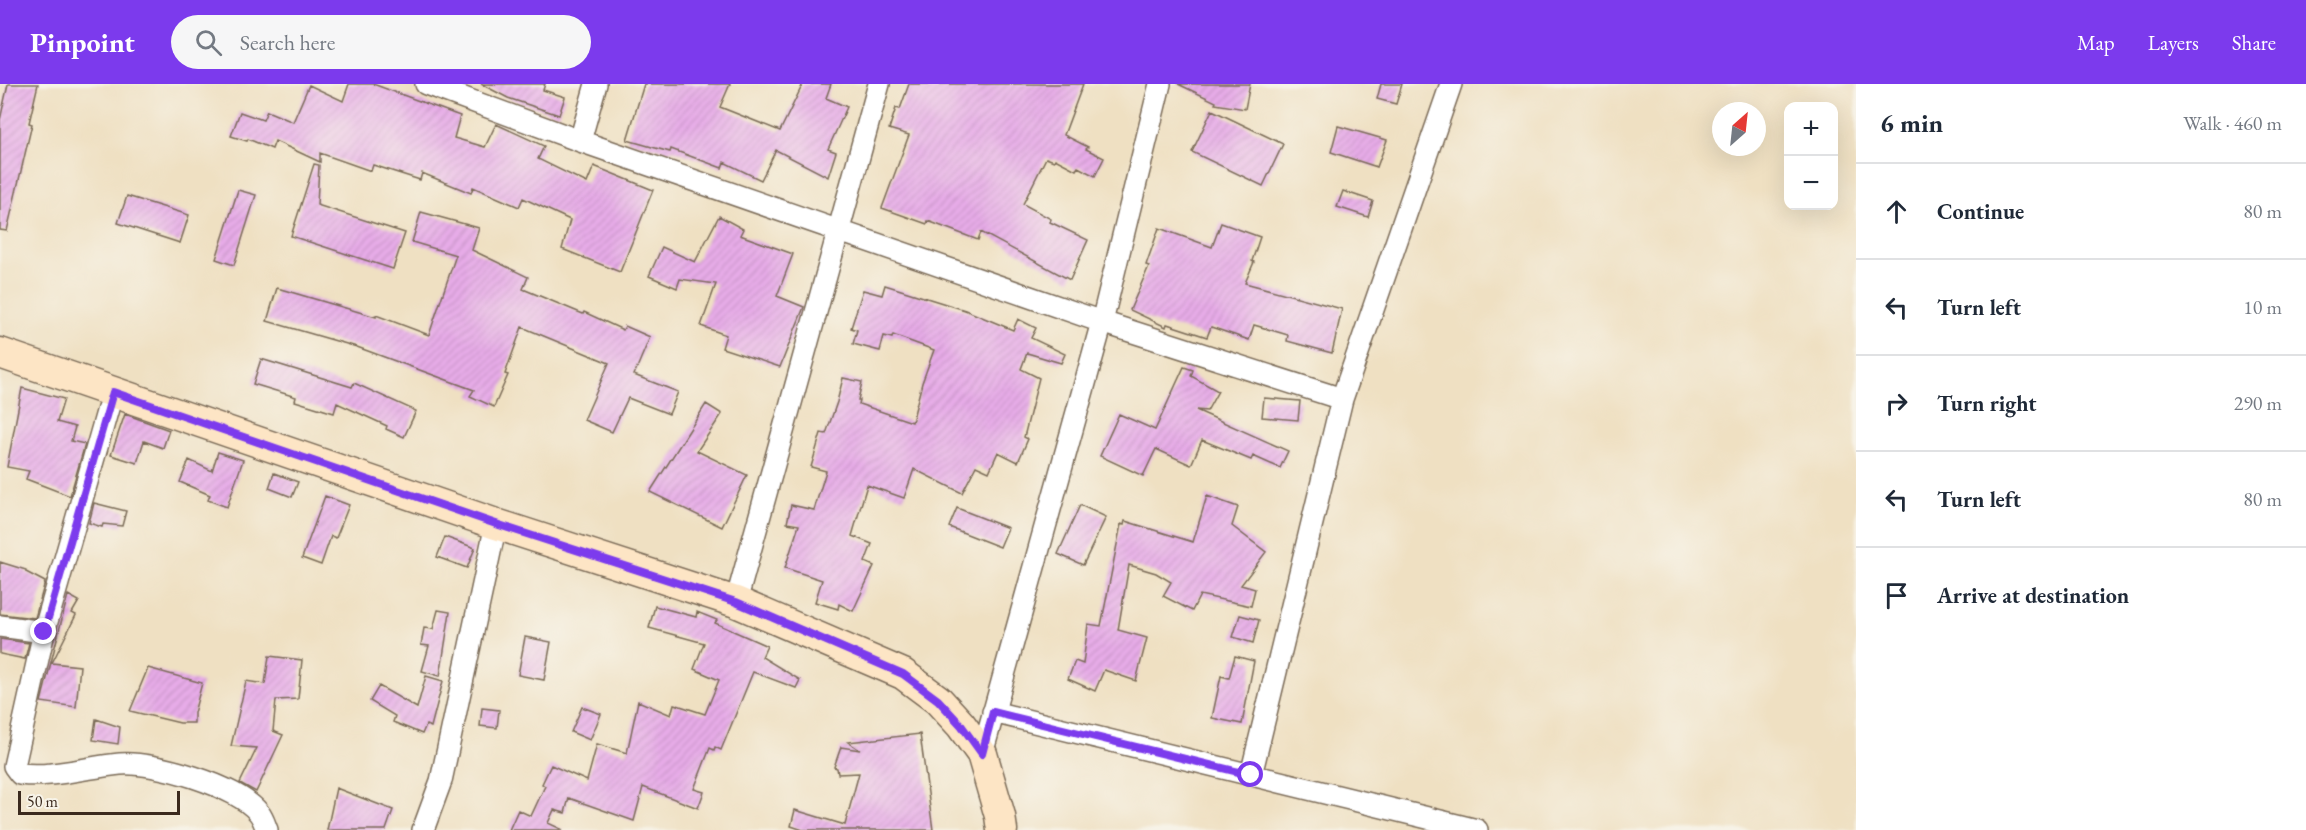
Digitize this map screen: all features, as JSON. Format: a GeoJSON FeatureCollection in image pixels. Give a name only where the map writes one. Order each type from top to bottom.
{"type":"FeatureCollection","features":[{"type":"Feature","properties":{"kind":"street"},"geometry":{"type":"LineString","coordinates":[[426,84],[580,141],[1102,322],[1342,399]]}},
{"type":"Feature","properties":{"kind":"street"},"geometry":{"type":"LineString","coordinates":[[580,141],[596,84]]}},
{"type":"Feature","properties":{"kind":"street"},"geometry":{"type":"LineString","coordinates":[[736,602],[879,84]]}},
{"type":"Feature","properties":{"kind":"street"},"geometry":{"type":"LineString","coordinates":[[982,754],[1102,322],[1160,84]]}},
{"type":"Feature","properties":{"kind":"street"},"geometry":{"type":"LineString","coordinates":[[1251,775],[1342,399],[1451,84]]}},
{"type":"Feature","properties":{"kind":"street"},"geometry":{"type":"LineString","coordinates":[[0,353],[496,524],[736,602],[903,674],[938,700],[961,725],[982,754],[1002,830]]}},
{"type":"Feature","properties":{"kind":"street"},"geometry":{"type":"LineString","coordinates":[[113,392],[44,632],[14,765],[20,774],[38,777],[123,764],[146,764],[186,774],[232,793],[259,813],[267,830]]}},
{"type":"Feature","properties":{"kind":"street"},"geometry":{"type":"LineString","coordinates":[[423,830],[441,781],[496,524]]}},
{"type":"Feature","properties":{"kind":"street"},"geometry":{"type":"LineString","coordinates":[[0,626],[44,632]]}},
{"type":"Feature","properties":{"kind":"street"},"geometry":{"type":"LineString","coordinates":[[993,712],[1477,830]]}},
{"type":"Feature","properties":{"kind":"building"},"geometry":{"type":"Polygon","coordinates":[[[8,84],[38,84],[29,123],[32,124],[7,231],[0,230],[0,120],[8,84]]]}},
{"type":"Feature","properties":{"kind":"building"},"geometry":{"type":"Polygon","coordinates":[[[349,84],[373,84],[460,116],[454,138],[485,147],[496,124],[544,146],[538,159],[587,183],[594,166],[653,190],[620,272],[562,249],[570,220],[523,198],[519,207],[473,187],[471,193],[422,173],[420,180],[373,165],[371,171],[320,153],[320,162],[275,141],[272,149],[248,139],[247,141],[231,136],[240,112],[263,120],[267,111],[293,122],[309,85],[343,101],[349,84]]]}},
{"type":"Feature","properties":{"kind":"building"},"geometry":{"type":"Polygon","coordinates":[[[481,84],[545,84],[543,90],[565,97],[559,115],[508,98],[481,84]]]}},
{"type":"Feature","properties":{"kind":"building"},"geometry":{"type":"Polygon","coordinates":[[[644,84],[730,84],[720,107],[780,131],[803,84],[831,84],[826,98],[847,107],[828,149],[836,152],[828,177],[776,150],[761,180],[724,162],[722,168],[671,149],[670,152],[627,140],[644,84]]]}},
{"type":"Feature","properties":{"kind":"building"},"geometry":{"type":"Polygon","coordinates":[[[909,84],[1083,84],[1064,135],[1104,158],[1095,176],[1078,167],[1076,170],[1055,159],[1054,161],[1046,158],[1023,204],[1051,219],[1050,222],[1088,240],[1070,280],[981,232],[978,240],[928,221],[927,224],[882,208],[909,135],[889,129],[896,108],[900,109],[909,84]]]}},
{"type":"Feature","properties":{"kind":"building"},"geometry":{"type":"Polygon","coordinates":[[[1178,84],[1250,84],[1245,109],[1215,104],[1216,102],[1178,84]]]}},
{"type":"Feature","properties":{"kind":"building"},"geometry":{"type":"Polygon","coordinates":[[[1381,84],[1402,84],[1396,104],[1377,99],[1381,84]]]}},
{"type":"Feature","properties":{"kind":"building"},"geometry":{"type":"Polygon","coordinates":[[[1212,110],[1283,144],[1263,186],[1192,152],[1212,110]]]}},
{"type":"Feature","properties":{"kind":"building"},"geometry":{"type":"Polygon","coordinates":[[[1338,126],[1387,140],[1377,167],[1331,152],[1338,126]]]}},
{"type":"Feature","properties":{"kind":"building"},"geometry":{"type":"Polygon","coordinates":[[[314,164],[319,165],[317,205],[405,233],[393,269],[291,236],[314,164]]]}},
{"type":"Feature","properties":{"kind":"building"},"geometry":{"type":"Polygon","coordinates":[[[238,190],[256,195],[234,265],[216,259],[238,190]]]}},
{"type":"Feature","properties":{"kind":"building"},"geometry":{"type":"Polygon","coordinates":[[[1343,191],[1373,201],[1368,217],[1337,207],[1343,191]]]}},
{"type":"Feature","properties":{"kind":"building"},"geometry":{"type":"Polygon","coordinates":[[[127,196],[189,215],[180,243],[118,223],[127,196]]]}},
{"type":"Feature","properties":{"kind":"building"},"geometry":{"type":"Polygon","coordinates":[[[421,212],[479,228],[472,250],[528,277],[523,289],[583,314],[584,312],[623,330],[625,326],[650,337],[634,375],[678,392],[669,414],[628,398],[612,432],[584,420],[609,363],[522,327],[505,374],[508,375],[494,407],[470,396],[474,390],[357,347],[267,321],[277,288],[376,317],[376,315],[429,335],[456,255],[412,242],[421,212]]]}},
{"type":"Feature","properties":{"kind":"building"},"geometry":{"type":"Polygon","coordinates":[[[719,216],[743,229],[740,235],[793,254],[777,296],[804,307],[780,367],[722,348],[726,335],[701,326],[716,284],[680,279],[677,288],[649,276],[662,247],[695,262],[719,216]]]}},
{"type":"Feature","properties":{"kind":"building"},"geometry":{"type":"Polygon","coordinates":[[[1221,223],[1260,237],[1252,261],[1254,262],[1245,283],[1342,309],[1332,353],[1287,341],[1288,335],[1254,325],[1249,340],[1211,327],[1207,337],[1167,324],[1166,327],[1130,310],[1149,266],[1146,265],[1159,228],[1212,247],[1221,223]]]}},
{"type":"Feature","properties":{"kind":"building"},"geometry":{"type":"Polygon","coordinates":[[[885,285],[965,310],[1013,330],[1018,319],[1036,328],[1031,338],[1065,354],[1061,363],[1027,353],[1021,369],[1039,378],[1024,437],[1028,439],[1018,462],[998,452],[989,472],[976,466],[962,493],[914,469],[904,498],[867,485],[852,536],[872,544],[865,562],[874,566],[853,611],[839,604],[838,609],[815,602],[822,580],[785,568],[799,525],[787,523],[791,505],[814,510],[826,471],[811,467],[821,433],[826,434],[843,378],[862,382],[859,404],[912,422],[922,383],[934,350],[893,335],[892,338],[884,336],[880,351],[853,344],[857,330],[851,328],[863,290],[882,295],[885,285]]]}},
{"type":"Feature","properties":{"kind":"building"},"geometry":{"type":"Polygon","coordinates":[[[261,359],[352,387],[354,383],[416,411],[404,437],[386,429],[387,426],[337,403],[334,413],[295,401],[296,397],[253,384],[261,359]]]}},
{"type":"Feature","properties":{"kind":"building"},"geometry":{"type":"Polygon","coordinates":[[[1184,367],[1193,370],[1191,376],[1218,391],[1207,411],[1196,410],[1288,451],[1280,468],[1253,456],[1251,460],[1202,440],[1191,465],[1156,449],[1143,476],[1100,456],[1119,414],[1155,430],[1184,367]]]}},
{"type":"Feature","properties":{"kind":"building"},"geometry":{"type":"Polygon","coordinates":[[[22,388],[64,399],[57,422],[75,427],[71,441],[85,444],[70,496],[26,479],[29,471],[7,467],[22,388]]]}},
{"type":"Feature","properties":{"kind":"building"},"geometry":{"type":"Polygon","coordinates":[[[1264,398],[1300,401],[1298,420],[1262,417],[1264,398]]]}},
{"type":"Feature","properties":{"kind":"building"},"geometry":{"type":"Polygon","coordinates":[[[706,404],[722,414],[697,451],[747,475],[722,527],[650,492],[706,404]]]}},
{"type":"Feature","properties":{"kind":"building"},"geometry":{"type":"Polygon","coordinates":[[[125,414],[169,430],[163,448],[144,441],[137,463],[111,455],[125,414]]]}},
{"type":"Feature","properties":{"kind":"building"},"geometry":{"type":"Polygon","coordinates":[[[218,452],[243,460],[227,507],[208,500],[210,495],[180,482],[189,460],[212,471],[218,452]]]}},
{"type":"Feature","properties":{"kind":"building"},"geometry":{"type":"Polygon","coordinates":[[[274,473],[298,482],[292,497],[269,488],[274,473]]]}},
{"type":"Feature","properties":{"kind":"building"},"geometry":{"type":"Polygon","coordinates":[[[325,496],[349,505],[336,538],[331,536],[321,565],[302,558],[325,496]]]}},
{"type":"Feature","properties":{"kind":"building"},"geometry":{"type":"Polygon","coordinates":[[[1207,496],[1238,507],[1232,526],[1266,552],[1241,585],[1255,589],[1251,606],[1200,595],[1192,611],[1163,596],[1171,582],[1156,573],[1129,565],[1118,630],[1147,638],[1136,681],[1104,670],[1095,691],[1068,679],[1075,661],[1083,664],[1088,624],[1101,626],[1121,524],[1124,525],[1125,521],[1193,542],[1207,496]]]}},
{"type":"Feature","properties":{"kind":"building"},"geometry":{"type":"Polygon","coordinates":[[[94,503],[126,511],[122,526],[103,524],[102,527],[89,523],[94,503]]]}},
{"type":"Feature","properties":{"kind":"building"},"geometry":{"type":"Polygon","coordinates":[[[1080,505],[1106,517],[1083,565],[1058,554],[1080,505]]]}},
{"type":"Feature","properties":{"kind":"building"},"geometry":{"type":"Polygon","coordinates":[[[957,508],[1008,528],[1000,547],[949,527],[957,508]]]}},
{"type":"Feature","properties":{"kind":"building"},"geometry":{"type":"Polygon","coordinates":[[[445,537],[475,548],[467,568],[437,557],[445,537]]]}},
{"type":"Feature","properties":{"kind":"building"},"geometry":{"type":"Polygon","coordinates":[[[0,562],[26,570],[45,582],[35,618],[0,614],[0,562]]]}},
{"type":"Feature","properties":{"kind":"building"},"geometry":{"type":"Polygon","coordinates":[[[68,595],[79,601],[72,613],[76,615],[52,663],[80,666],[76,707],[41,702],[68,595]]]}},
{"type":"Feature","properties":{"kind":"building"},"geometry":{"type":"Polygon","coordinates":[[[655,606],[696,617],[697,612],[717,620],[715,623],[767,646],[762,657],[800,680],[796,688],[753,672],[721,750],[715,747],[714,750],[710,748],[694,789],[704,792],[698,808],[643,787],[634,821],[569,798],[565,813],[554,810],[548,823],[563,830],[509,830],[518,810],[531,816],[545,786],[542,784],[551,765],[587,781],[597,744],[627,753],[638,701],[671,715],[674,704],[705,714],[719,680],[694,669],[704,643],[649,628],[655,606]]]}},
{"type":"Feature","properties":{"kind":"building"},"geometry":{"type":"Polygon","coordinates":[[[438,610],[450,612],[440,676],[422,671],[429,646],[421,645],[424,628],[433,629],[438,610]]]}},
{"type":"Feature","properties":{"kind":"building"},"geometry":{"type":"Polygon","coordinates":[[[1240,615],[1259,620],[1253,643],[1233,637],[1240,615]]]}},
{"type":"Feature","properties":{"kind":"building"},"geometry":{"type":"Polygon","coordinates":[[[525,637],[551,642],[544,680],[518,675],[525,637]]]}},
{"type":"Feature","properties":{"kind":"building"},"geometry":{"type":"Polygon","coordinates":[[[0,639],[29,643],[25,659],[0,654],[0,639]]]}},
{"type":"Feature","properties":{"kind":"building"},"geometry":{"type":"Polygon","coordinates":[[[269,656],[302,660],[298,699],[276,700],[273,731],[283,735],[256,792],[240,783],[257,748],[231,746],[246,681],[265,684],[269,656]]]}},
{"type":"Feature","properties":{"kind":"building"},"geometry":{"type":"Polygon","coordinates":[[[1235,656],[1254,661],[1242,724],[1212,718],[1221,676],[1229,678],[1235,656]]]}},
{"type":"Feature","properties":{"kind":"building"},"geometry":{"type":"Polygon","coordinates":[[[148,668],[202,683],[194,713],[194,723],[180,723],[130,711],[148,668]]]}},
{"type":"Feature","properties":{"kind":"building"},"geometry":{"type":"Polygon","coordinates":[[[426,676],[443,681],[431,727],[426,725],[422,734],[393,722],[395,716],[370,701],[379,686],[417,708],[426,676]]]}},
{"type":"Feature","properties":{"kind":"building"},"geometry":{"type":"Polygon","coordinates":[[[582,707],[601,714],[590,740],[571,732],[582,707]]]}},
{"type":"Feature","properties":{"kind":"building"},"geometry":{"type":"Polygon","coordinates":[[[482,708],[499,710],[497,728],[480,726],[482,708]]]}},
{"type":"Feature","properties":{"kind":"building"},"geometry":{"type":"Polygon","coordinates":[[[96,719],[120,727],[118,744],[93,740],[96,719]]]}},
{"type":"Feature","properties":{"kind":"building"},"geometry":{"type":"Polygon","coordinates":[[[920,734],[933,830],[803,830],[791,826],[795,810],[845,825],[859,773],[838,774],[837,768],[834,767],[841,747],[860,750],[848,742],[920,734]]]}},
{"type":"Feature","properties":{"kind":"building"},"geometry":{"type":"Polygon","coordinates":[[[336,788],[393,810],[386,830],[327,830],[336,788]]]}},
{"type":"Feature","properties":{"kind":"route"},"geometry":{"type":"LineString","coordinates":[[44,632],[113,392],[496,524],[736,602],[903,674],[938,700],[961,725],[982,754],[993,712],[1251,775]]}}]}
